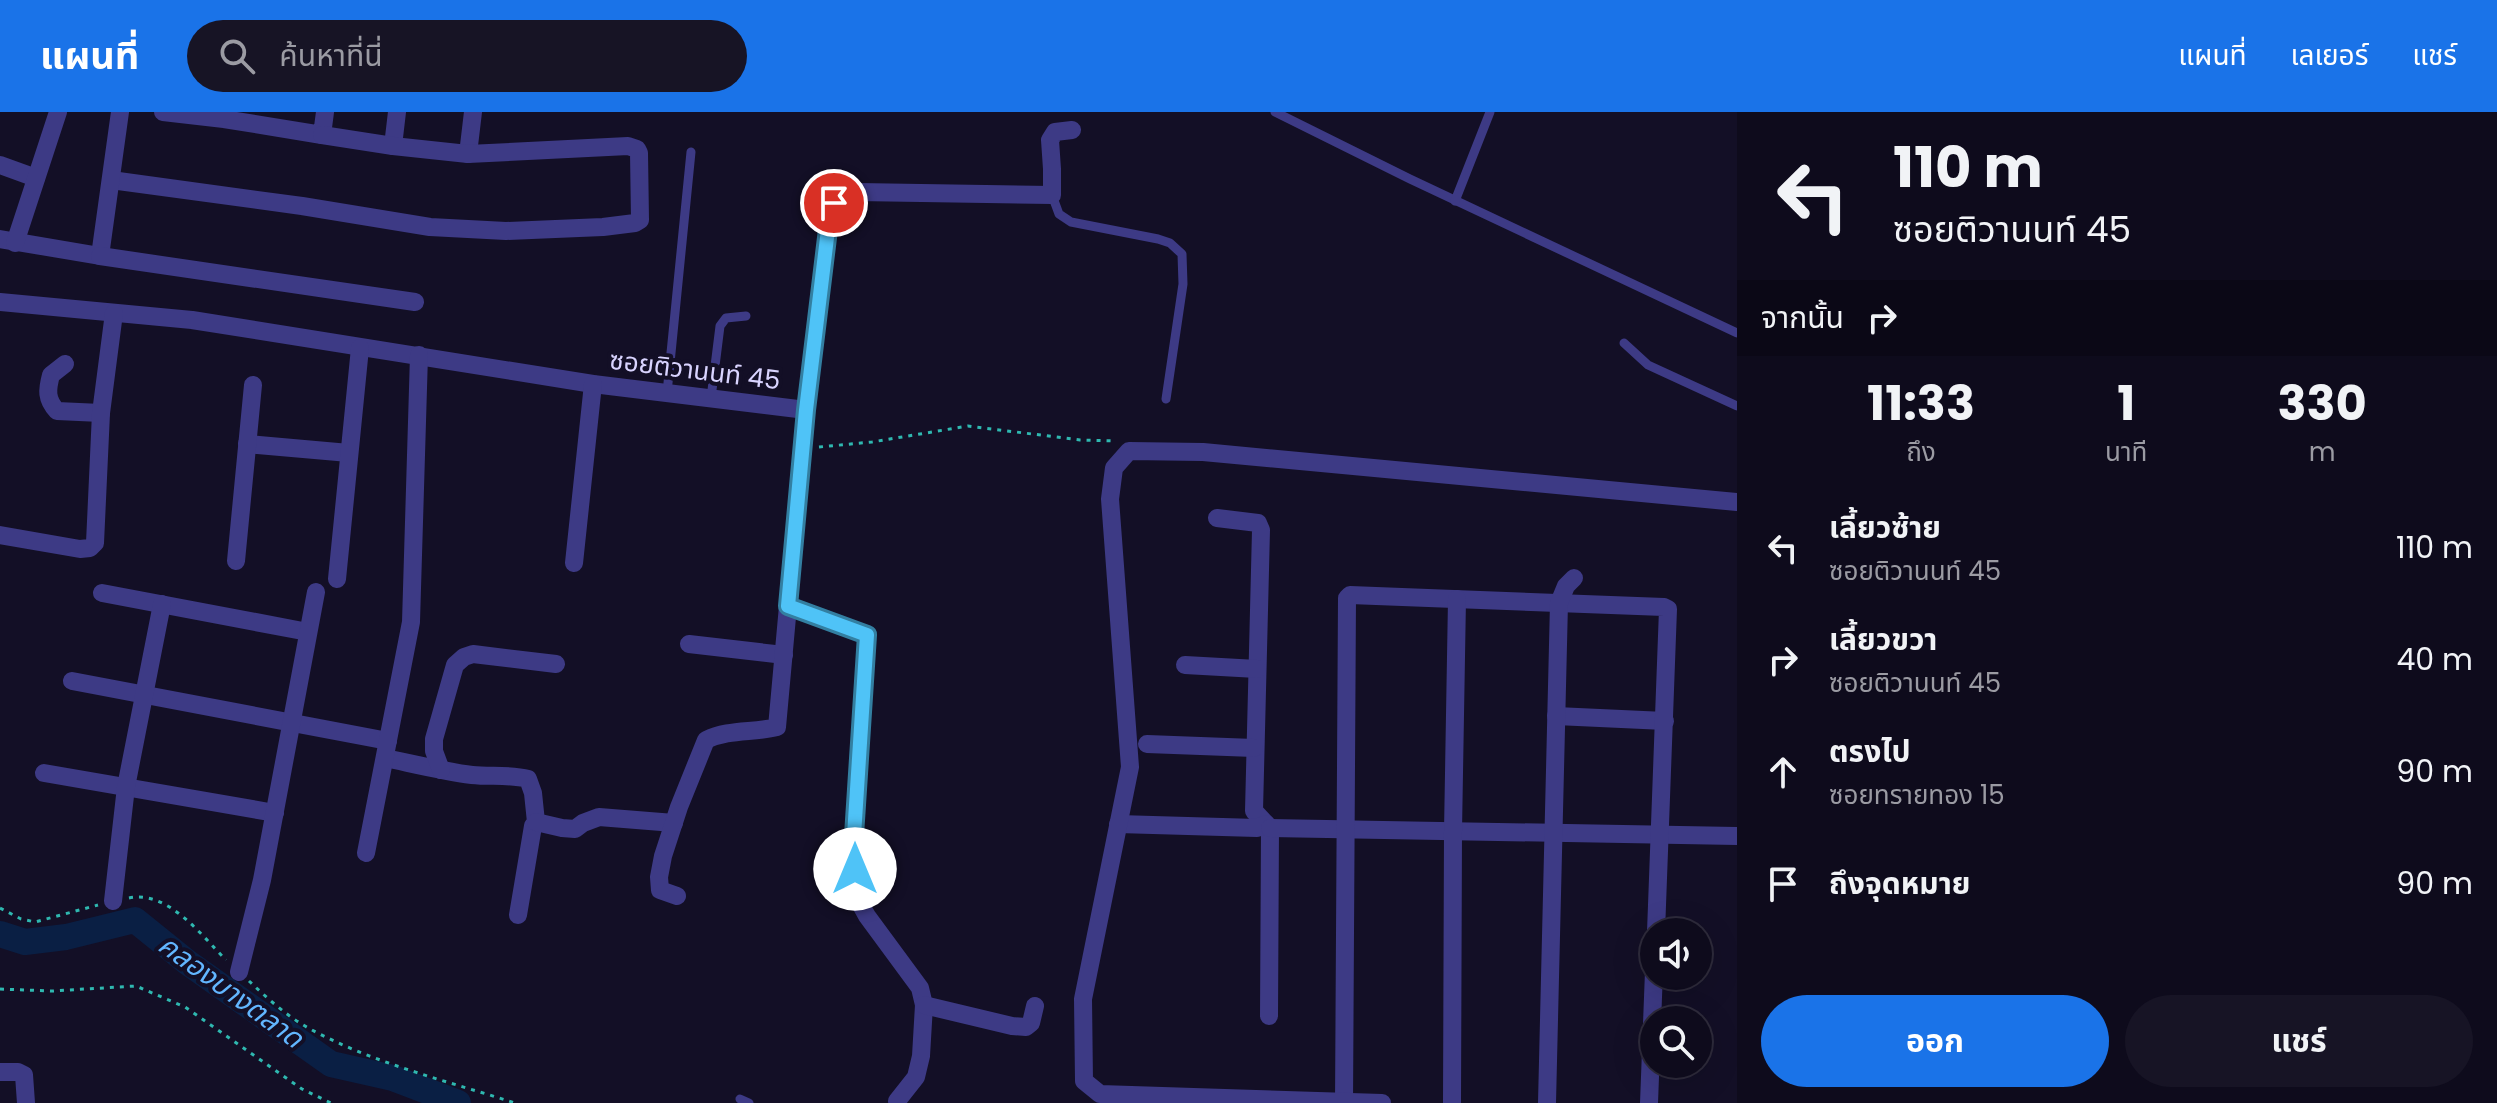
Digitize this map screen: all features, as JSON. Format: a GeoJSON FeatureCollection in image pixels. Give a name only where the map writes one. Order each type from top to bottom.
{"type":"FeatureCollection","features":[{"type":"Feature","properties":{"kind":"street"},"geometry":{"type":"LineString","coordinates":[[58,112],[36,178],[7,241],[415,302]]}},
{"type":"Feature","properties":{"kind":"street"},"geometry":{"type":"LineString","coordinates":[[100,256],[120,112]]}},
{"type":"Feature","properties":{"kind":"street"},"geometry":{"type":"LineString","coordinates":[[111,180],[430,227],[506,231],[603,227],[640,220],[637,149],[628,146],[468,154],[322,135],[251,118],[163,112]]}},
{"type":"Feature","properties":{"kind":"street"},"geometry":{"type":"LineString","coordinates":[[322,135],[325,112]]}},
{"type":"Feature","properties":{"kind":"street"},"geometry":{"type":"LineString","coordinates":[[393,146],[397,112]]}},
{"type":"Feature","properties":{"kind":"street"},"geometry":{"type":"LineString","coordinates":[[468,154],[473,112]]}},
{"type":"Feature","properties":{"kind":"street"},"geometry":{"type":"LineString","coordinates":[[806,410],[830,213],[834,203],[844,195],[876,191],[1052,195],[1050,140],[1055,132],[1072,130]]}},
{"type":"Feature","properties":{"kind":"street"},"geometry":{"type":"LineString","coordinates":[[0,165],[36,178]]}},
{"type":"Feature","properties":{"kind":"street","name":"ซอยติวานนท์ 45"},"geometry":{"type":"LineString","coordinates":[[0,302],[192,320],[593,384],[806,410],[777,727],[762,731],[730,731],[706,740],[674,823]]}},
{"type":"Feature","properties":{"kind":"street"},"geometry":{"type":"LineString","coordinates":[[0,535],[80,549],[90,548],[95,543],[101,413],[114,313]]}},
{"type":"Feature","properties":{"kind":"street"},"geometry":{"type":"LineString","coordinates":[[337,579],[360,348]]}},
{"type":"Feature","properties":{"kind":"street"},"geometry":{"type":"LineString","coordinates":[[366,853],[411,622],[419,355]]}},
{"type":"Feature","properties":{"kind":"street"},"geometry":{"type":"LineString","coordinates":[[65,364],[51,375],[48,398],[52,406],[57,411],[101,413]]}},
{"type":"Feature","properties":{"kind":"street"},"geometry":{"type":"LineString","coordinates":[[574,563],[593,384]]}},
{"type":"Feature","properties":{"kind":"street"},"geometry":{"type":"LineString","coordinates":[[236,561],[253,385]]}},
{"type":"Feature","properties":{"kind":"street"},"geometry":{"type":"LineString","coordinates":[[247,444],[349,453]]}},
{"type":"Feature","properties":{"kind":"street"},"geometry":{"type":"LineString","coordinates":[[1382,1103],[1100,1094],[1084,1081],[1083,999],[1130,767],[1110,499],[1114,468],[1129,451],[1203,452],[1737,502]]}},
{"type":"Feature","properties":{"kind":"street"},"geometry":{"type":"LineString","coordinates":[[1217,518],[1261,525],[1254,811],[1268,826],[1269,1016]]}},
{"type":"Feature","properties":{"kind":"street"},"geometry":{"type":"LineString","coordinates":[[1547,1103],[1559,603],[1566,586],[1574,578]]}},
{"type":"Feature","properties":{"kind":"street"},"geometry":{"type":"LineString","coordinates":[[239,972],[262,880],[316,592]]}},
{"type":"Feature","properties":{"kind":"street"},"geometry":{"type":"LineString","coordinates":[[102,593],[308,632]]}},
{"type":"Feature","properties":{"kind":"street"},"geometry":{"type":"LineString","coordinates":[[1344,1103],[1348,597],[1668,609],[1657,918]]}},
{"type":"Feature","properties":{"kind":"street"},"geometry":{"type":"LineString","coordinates":[[1452,1103],[1457,599]]}},
{"type":"Feature","properties":{"kind":"street"},"geometry":{"type":"LineString","coordinates":[[113,901],[126,787],[162,604]]}},
{"type":"Feature","properties":{"kind":"street"},"geometry":{"type":"LineString","coordinates":[[788,606],[867,635],[853,851],[857,898],[920,988],[924,1005],[921,1056],[916,1077],[896,1102]]}},
{"type":"Feature","properties":{"kind":"street"},"geometry":{"type":"LineString","coordinates":[[689,644],[784,655]]}},
{"type":"Feature","properties":{"kind":"street"},"geometry":{"type":"LineString","coordinates":[[441,770],[434,751],[434,739],[455,665],[473,654],[556,664]]}},
{"type":"Feature","properties":{"kind":"street"},"geometry":{"type":"LineString","coordinates":[[1185,665],[1257,669]]}},
{"type":"Feature","properties":{"kind":"street"},"geometry":{"type":"LineString","coordinates":[[72,681],[292,723],[386,749],[441,770],[528,779],[536,822],[518,915]]}},
{"type":"Feature","properties":{"kind":"street"},"geometry":{"type":"LineString","coordinates":[[1556,716],[1665,721]]}},
{"type":"Feature","properties":{"kind":"street"},"geometry":{"type":"LineString","coordinates":[[1147,744],[1254,748]]}},
{"type":"Feature","properties":{"kind":"street"},"geometry":{"type":"LineString","coordinates":[[44,773],[275,813]]}},
{"type":"Feature","properties":{"kind":"street"},"geometry":{"type":"LineString","coordinates":[[536,822],[575,829],[599,817],[674,823],[659,877],[660,890],[677,896]]}},
{"type":"Feature","properties":{"kind":"street"},"geometry":{"type":"LineString","coordinates":[[1118,824],[1737,836]]}},
{"type":"Feature","properties":{"kind":"street"},"geometry":{"type":"LineString","coordinates":[[1649,1103],[1653,990]]}},
{"type":"Feature","properties":{"kind":"street"},"geometry":{"type":"LineString","coordinates":[[924,1005],[1026,1027],[1031,1023],[1035,1006]]}},
{"type":"Feature","properties":{"kind":"street"},"geometry":{"type":"LineString","coordinates":[[0,1072],[24,1075],[26,1103]]}},
{"type":"Feature","properties":{"kind":"lane"},"geometry":{"type":"LineString","coordinates":[[1275,112],[1455,201],[1737,333]]}},
{"type":"Feature","properties":{"kind":"lane"},"geometry":{"type":"LineString","coordinates":[[1455,201],[1490,112]]}},
{"type":"Feature","properties":{"kind":"lane"},"geometry":{"type":"LineString","coordinates":[[667,393],[691,152]]}},
{"type":"Feature","properties":{"kind":"lane"},"geometry":{"type":"LineString","coordinates":[[1052,195],[1059,214],[1071,222],[1158,239],[1170,243],[1182,254],[1183,284],[1166,399]]}},
{"type":"Feature","properties":{"kind":"lane"},"geometry":{"type":"LineString","coordinates":[[711,398],[720,326],[726,318],[746,316]]}},
{"type":"Feature","properties":{"kind":"lane"},"geometry":{"type":"LineString","coordinates":[[1624,343],[1648,365],[1737,406]]}},
{"type":"Feature","properties":{"kind":"path"},"geometry":{"type":"LineString","coordinates":[[803,445],[825,448],[968,426],[1080,440],[1122,441]]}},
{"type":"Feature","properties":{"kind":"path"},"geometry":{"type":"LineString","coordinates":[[0,908],[21,919],[35,922],[137,896],[158,901],[183,918],[264,996],[309,1029],[393,1065],[515,1103]]}},
{"type":"Feature","properties":{"kind":"path"},"geometry":{"type":"LineString","coordinates":[[0,989],[52,991],[136,986],[185,1007],[302,1089],[331,1103]]}},
{"type":"Feature","properties":{"kind":"waterway","name":"คลองบางตลาด"},"geometry":{"type":"LineString","coordinates":[[0,934],[25,942],[66,937],[135,920],[187,962],[331,1064],[393,1078],[458,1103]]}},
{"type":"Feature","properties":{"kind":"route"},"geometry":{"type":"LineString","coordinates":[[834,203],[830,213],[806,410],[788,606],[867,635],[853,851],[855,869]]}}]}
